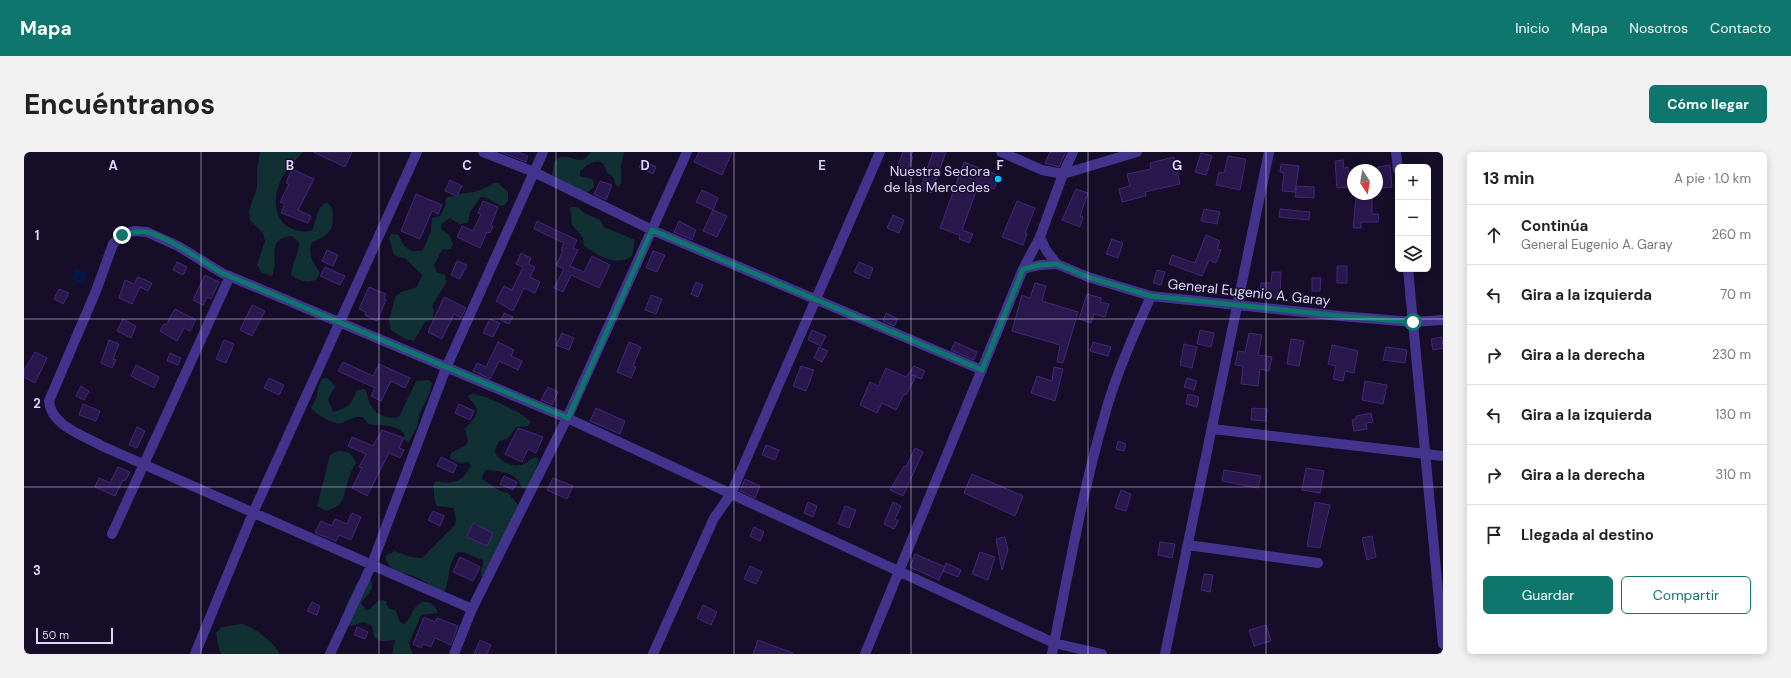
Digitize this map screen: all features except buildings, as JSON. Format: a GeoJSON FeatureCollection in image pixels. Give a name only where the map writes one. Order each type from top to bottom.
{"type":"FeatureCollection","features":[{"type":"Feature","properties":{"kind":"street"},"geometry":{"type":"LineString","coordinates":[[195,654],[253,513],[418,152]]}},
{"type":"Feature","properties":{"kind":"street"},"geometry":{"type":"LineString","coordinates":[[483,152],[534,172],[652,230],[982,370]]}},
{"type":"Feature","properties":{"kind":"street"},"geometry":{"type":"LineString","coordinates":[[330,654],[372,564],[446,368],[543,152]]}},
{"type":"Feature","properties":{"kind":"street"},"geometry":{"type":"LineString","coordinates":[[454,654],[472,609],[568,418],[687,152]]}},
{"type":"Feature","properties":{"kind":"street"},"geometry":{"type":"LineString","coordinates":[[653,654],[714,518],[731,494],[880,152]]}},
{"type":"Feature","properties":{"kind":"street"},"geometry":{"type":"LineString","coordinates":[[1000,152],[1042,170],[1063,174],[1137,152]]}},
{"type":"Feature","properties":{"kind":"street"},"geometry":{"type":"LineString","coordinates":[[865,654],[1023,269],[1040,237],[1063,174],[1073,152]]}},
{"type":"Feature","properties":{"kind":"street"},"geometry":{"type":"LineString","coordinates":[[1166,654],[1213,430],[1237,305],[1270,152]]}},
{"type":"Feature","properties":{"kind":"street"},"geometry":{"type":"LineString","coordinates":[[1396,152],[1397,164]]}},
{"type":"Feature","properties":{"kind":"street"},"geometry":{"type":"LineString","coordinates":[[472,609],[102,446],[57,421],[49,407],[49,400],[96,291],[113,244],[122,235],[134,231],[147,232],[178,246],[230,276],[568,418],[1054,643],[1102,654]]}},
{"type":"Feature","properties":{"kind":"street"},"geometry":{"type":"LineString","coordinates":[[1040,237],[1046,250],[1057,264]]}},
{"type":"Feature","properties":{"kind":"street","name":"General Eugenio A. Garay"},"geometry":{"type":"LineString","coordinates":[[1023,269],[1040,265],[1057,264],[1088,277],[1151,296],[1413,322],[1443,320]]}},
{"type":"Feature","properties":{"kind":"street"},"geometry":{"type":"LineString","coordinates":[[1408,272],[1443,644]]}},
{"type":"Feature","properties":{"kind":"street"},"geometry":{"type":"LineString","coordinates":[[112,534],[230,276]]}},
{"type":"Feature","properties":{"kind":"street"},"geometry":{"type":"LineString","coordinates":[[1052,654],[1092,463],[1105,413],[1124,359],[1151,296]]}},
{"type":"Feature","properties":{"kind":"street"},"geometry":{"type":"LineString","coordinates":[[1213,430],[1443,456]]}},
{"type":"Feature","properties":{"kind":"street"},"geometry":{"type":"LineString","coordinates":[[1188,545],[1318,563]]}},
{"type":"Feature","properties":{"kind":"green space"},"geometry":{"type":"Polygon","coordinates":[[[260,152],[303,152],[285,173],[277,192],[277,210],[284,224],[292,229],[312,231],[320,207],[327,202],[332,208],[333,221],[330,230],[324,237],[312,242],[310,250],[310,254],[320,273],[316,280],[303,281],[291,275],[299,242],[292,236],[283,238],[275,245],[275,263],[272,276],[262,273],[257,265],[265,241],[263,233],[250,220],[249,211],[257,187],[257,170],[260,152]]]}},
{"type":"Feature","properties":{"kind":"green space"},"geometry":{"type":"Polygon","coordinates":[[[591,152],[624,152],[621,166],[621,184],[618,187],[615,184],[613,176],[608,174],[603,163],[600,162],[590,163],[580,172],[580,176],[592,179],[594,182],[594,187],[588,192],[583,192],[552,175],[554,162],[560,157],[580,160],[587,157],[591,152]]]}},
{"type":"Feature","properties":{"kind":"green space"},"geometry":{"type":"Polygon","coordinates":[[[494,183],[498,183],[508,192],[508,201],[505,205],[501,206],[485,197],[481,197],[470,212],[468,223],[459,224],[450,218],[442,223],[441,229],[449,235],[453,244],[451,249],[442,250],[434,265],[437,272],[445,275],[446,283],[432,306],[434,311],[433,319],[425,322],[414,341],[405,339],[391,330],[389,321],[395,297],[401,292],[417,287],[422,275],[406,259],[394,255],[389,238],[391,234],[399,235],[402,243],[410,250],[423,250],[431,231],[432,218],[440,216],[446,204],[445,200],[448,197],[477,191],[494,183]]]}},
{"type":"Feature","properties":{"kind":"green space"},"geometry":{"type":"Polygon","coordinates":[[[570,207],[578,207],[584,213],[600,220],[604,227],[635,240],[632,256],[620,261],[607,259],[584,246],[583,238],[572,225],[570,207]]]}},
{"type":"Feature","properties":{"kind":"green space"},"geometry":{"type":"Polygon","coordinates":[[[326,378],[330,380],[335,387],[328,399],[333,412],[342,409],[351,403],[356,391],[364,389],[367,393],[372,408],[382,416],[390,418],[399,417],[416,381],[429,380],[432,383],[430,392],[419,415],[417,427],[408,443],[404,439],[405,435],[397,428],[368,424],[363,417],[355,418],[342,423],[334,423],[317,413],[311,408],[317,396],[318,387],[322,379],[326,378]]]}},
{"type":"Feature","properties":{"kind":"green space"},"geometry":{"type":"Polygon","coordinates":[[[471,394],[485,397],[503,405],[527,418],[531,422],[528,426],[516,427],[507,438],[499,441],[495,451],[500,459],[512,465],[521,465],[536,457],[539,460],[529,488],[525,489],[521,487],[517,479],[508,474],[487,470],[483,473],[482,479],[500,491],[508,493],[519,506],[485,577],[481,576],[483,560],[458,552],[452,561],[448,582],[444,592],[414,576],[394,569],[387,562],[385,556],[395,551],[410,557],[422,558],[455,525],[456,520],[454,508],[437,506],[433,485],[436,481],[448,483],[461,479],[471,466],[468,462],[459,463],[450,458],[451,453],[466,445],[468,441],[465,429],[477,413],[476,407],[468,396],[471,394]]]}},
{"type":"Feature","properties":{"kind":"green space"},"geometry":{"type":"Polygon","coordinates":[[[337,451],[349,453],[356,463],[350,474],[343,499],[338,506],[326,511],[317,506],[330,455],[337,451]]]}},
{"type":"Feature","properties":{"kind":"green space"},"geometry":{"type":"Polygon","coordinates":[[[369,577],[372,588],[361,603],[366,610],[370,609],[379,600],[387,601],[386,605],[396,611],[400,622],[404,624],[407,622],[415,608],[422,602],[430,603],[436,608],[438,613],[421,615],[409,643],[413,654],[392,654],[395,640],[378,640],[375,638],[371,625],[363,622],[351,626],[346,625],[345,608],[358,581],[361,578],[369,577]]]}},
{"type":"Feature","properties":{"kind":"green space"},"geometry":{"type":"Polygon","coordinates":[[[241,624],[246,625],[263,636],[280,654],[222,654],[219,650],[216,633],[222,627],[241,624]]]}},
{"type":"Feature","properties":{"kind":"shaded area"},"geometry":{"type":"Polygon","coordinates":[[[76,268],[87,273],[82,283],[71,279],[76,268]]]}},
{"type":"Feature","properties":{"kind":"place","name":"Nuestra Sedora de las Mercedes"},"geometry":{"type":"Point","coordinates":[998,179]}},
{"type":"Feature","properties":{"kind":"route"},"geometry":{"type":"LineString","coordinates":[[122,235],[134,231],[147,232],[178,246],[222,273],[568,418],[652,230],[982,370],[1023,269],[1040,265],[1057,264],[1088,277],[1151,296],[1284,311],[1413,322]]}}]}
